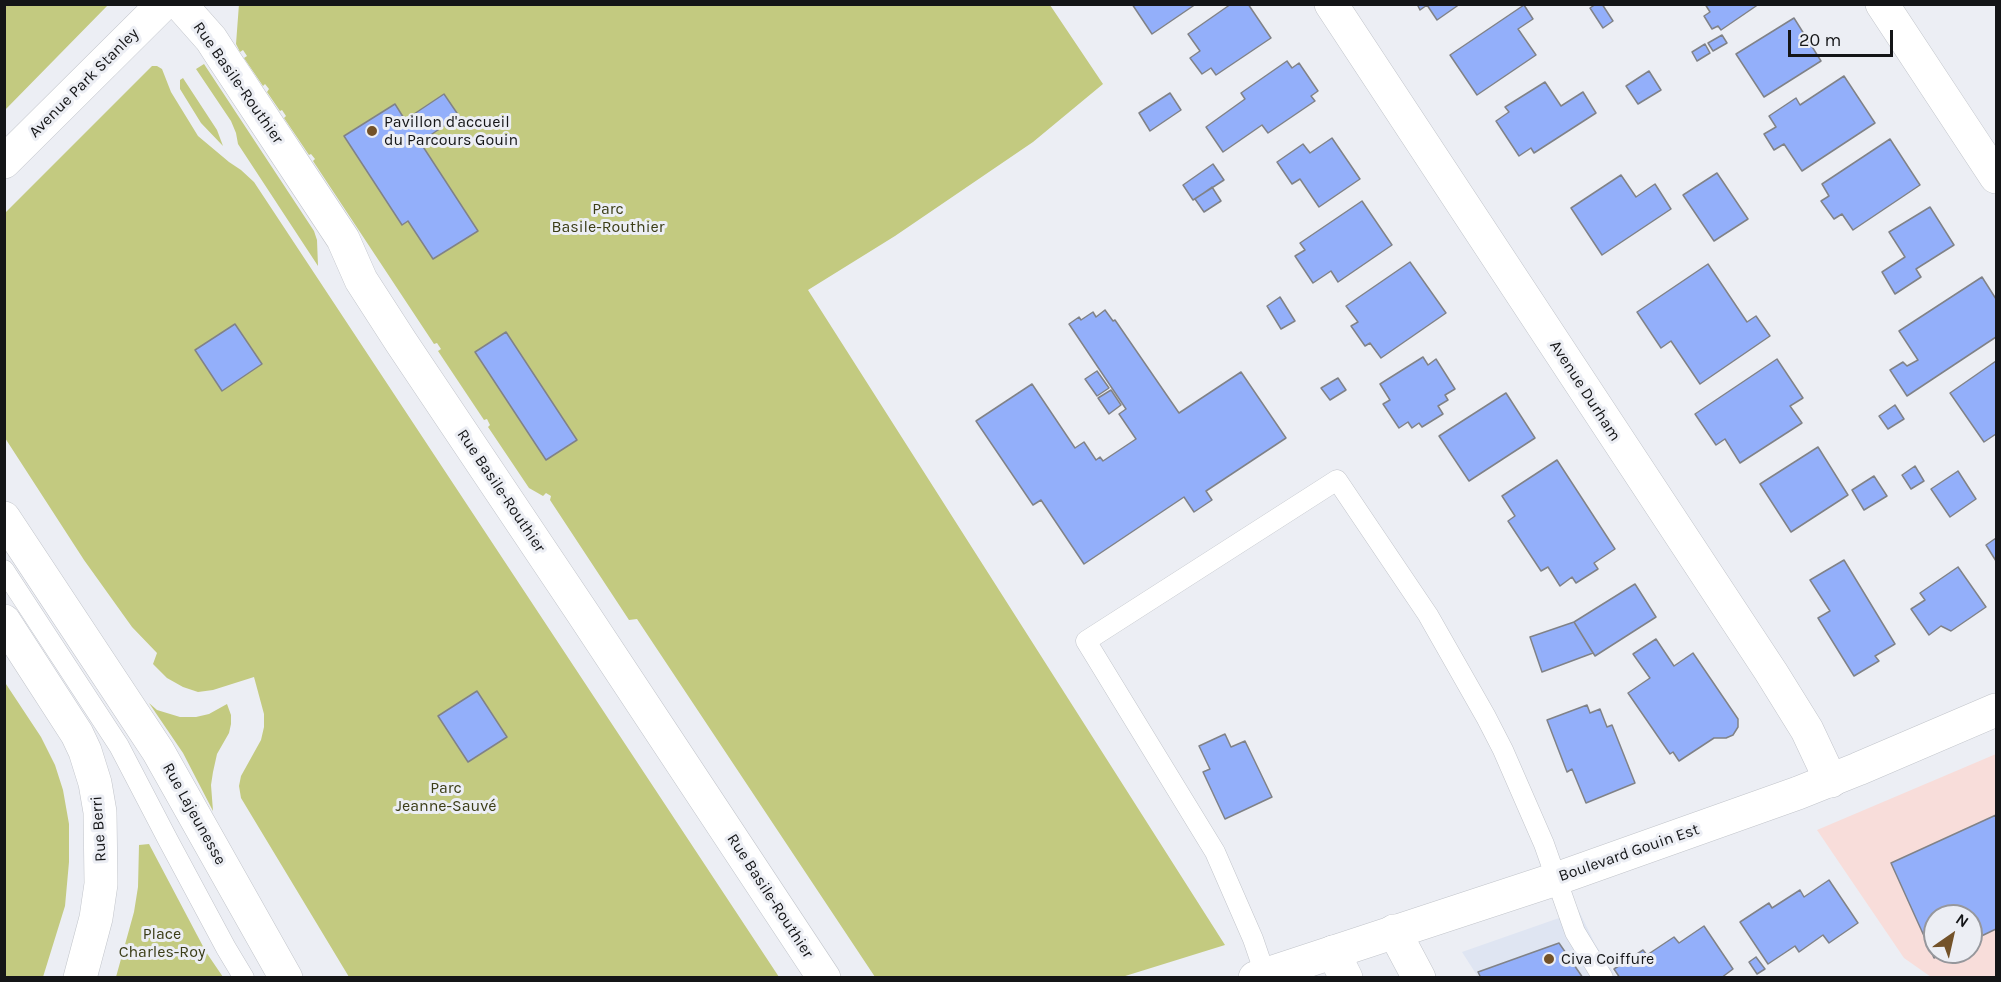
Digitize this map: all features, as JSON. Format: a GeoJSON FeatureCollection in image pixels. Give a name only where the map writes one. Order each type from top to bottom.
{"type":"FeatureCollection","features":[{"type":"Feature","properties":{"kind":"street","name":"Avenue Park Stanley"},"geometry":{"type":"LineString","coordinates":[[4,162],[164,4]]}},
{"type":"Feature","properties":{"kind":"street","name":"Rue Basile-Routhier"},"geometry":{"type":"LineString","coordinates":[[180,4],[211,39],[343,239],[361,280],[407,352],[824,978]]}},
{"type":"Feature","properties":{"kind":"street","name":"Avenue Durham"},"geometry":{"type":"LineString","coordinates":[[1331,4],[1771,672],[1807,730],[1831,781]]}},
{"type":"Feature","properties":{"kind":"street"},"geometry":{"type":"LineString","coordinates":[[1882,4],[1996,177]]}},
{"type":"Feature","properties":{"kind":"street"},"geometry":{"type":"LineString","coordinates":[[4,518],[72,673]]}},
{"type":"Feature","properties":{"kind":"street"},"geometry":{"type":"LineString","coordinates":[[4,621],[72,673]]}},
{"type":"Feature","properties":{"kind":"street","name":"Rue Berri"},"geometry":{"type":"LineString","coordinates":[[72,673],[85,751],[99,801],[102,848],[101,884],[96,918],[80,978]]}},
{"type":"Feature","properties":{"kind":"street","name":"Rue Lajeunesse"},"geometry":{"type":"LineString","coordinates":[[72,673],[174,777],[286,978]]}},
{"type":"Feature","properties":{"kind":"street","name":"Boulevard Gouin Est"},"geometry":{"type":"LineString","coordinates":[[1260,976],[1340,965],[1394,931],[1556,879],[1831,781],[1996,710]]}},
{"type":"Feature","properties":{"kind":"street"},"geometry":{"type":"LineString","coordinates":[[1394,931],[1419,978]]}},
{"type":"Feature","properties":{"kind":"lane"},"geometry":{"type":"LineString","coordinates":[[1260,976],[1253,939],[1215,852],[1086,641],[1337,480],[1428,615],[1471,690],[1503,750],[1544,844],[1575,932],[1603,978]]}},
{"type":"Feature","properties":{"kind":"lane"},"geometry":{"type":"LineString","coordinates":[[4,570],[72,673]]}},
{"type":"Feature","properties":{"kind":"lane","name":"Rue Lajeunesse"},"geometry":{"type":"LineString","coordinates":[[72,673],[129,763],[168,840],[244,978]]}},
{"type":"Feature","properties":{"kind":"shaded area"},"geometry":{"type":"Polygon","coordinates":[[[1996,754],[1996,977],[1931,977],[1904,958],[1817,830],[1996,754]]]}},
{"type":"Feature","properties":{"kind":"shaded area"},"geometry":{"type":"Polygon","coordinates":[[[1579,911],[1595,944],[1617,977],[1478,977],[1462,952],[1579,911]]]}},
{"type":"Feature","properties":{"kind":"green space","name":"Parc Basile-Routhier"},"geometry":{"type":"Polygon","coordinates":[[[239,4],[1050,5],[1103,84],[1033,142],[895,236],[808,290],[1225,945],[1122,977],[875,977],[637,619],[629,620],[550,500],[551,496],[546,493],[543,496],[529,488],[488,427],[490,425],[487,419],[484,420],[438,351],[441,349],[437,343],[434,344],[313,161],[315,159],[311,154],[309,155],[284,118],[286,116],[282,110],[280,111],[267,92],[269,89],[265,84],[263,86],[244,58],[247,56],[243,50],[240,52],[236,44],[239,4]]]}},
{"type":"Feature","properties":{"kind":"green space"},"geometry":{"type":"Polygon","coordinates":[[[4,5],[108,5],[5,110],[4,5]]]}},
{"type":"Feature","properties":{"kind":"green space"},"geometry":{"type":"Polygon","coordinates":[[[204,64],[314,231],[317,240],[318,266],[238,144],[231,121],[196,69],[204,64]]]}},
{"type":"Feature","properties":{"kind":"green space","name":"Parc Jeanne-Sauvé"},"geometry":{"type":"Polygon","coordinates":[[[152,66],[162,69],[171,92],[198,136],[254,182],[779,977],[349,977],[241,798],[239,786],[241,776],[261,740],[264,727],[264,714],[254,677],[213,690],[198,692],[167,678],[153,664],[157,653],[132,627],[84,560],[5,438],[5,213],[152,66]]]}},
{"type":"Feature","properties":{"kind":"green space"},"geometry":{"type":"Polygon","coordinates":[[[183,78],[217,130],[223,146],[201,123],[180,89],[180,80],[183,78]]]}},
{"type":"Feature","properties":{"kind":"green space"},"geometry":{"type":"Polygon","coordinates":[[[4,681],[41,737],[55,765],[63,790],[69,824],[69,862],[65,906],[43,977],[5,977],[4,681]]]}},
{"type":"Feature","properties":{"kind":"green space"},"geometry":{"type":"Polygon","coordinates":[[[149,703],[157,710],[180,717],[209,714],[227,704],[231,724],[229,733],[217,754],[213,772],[211,785],[213,811],[183,753],[149,703]]]}},
{"type":"Feature","properties":{"kind":"green space","name":"Place Charles-Roy"},"geometry":{"type":"Polygon","coordinates":[[[149,844],[206,952],[223,977],[116,977],[134,912],[138,887],[139,845],[149,844]]]}},
{"type":"Feature","properties":{"kind":"building"},"geometry":{"type":"Polygon","coordinates":[[[1132,4],[1196,4],[1152,34],[1132,4]]]}},
{"type":"Feature","properties":{"kind":"building"},"geometry":{"type":"Polygon","coordinates":[[[1231,4],[1248,4],[1271,38],[1216,75],[1211,68],[1202,74],[1190,58],[1200,51],[1188,34],[1231,4]]]}},
{"type":"Feature","properties":{"kind":"building"},"geometry":{"type":"Polygon","coordinates":[[[1417,4],[1460,4],[1437,20],[1427,5],[1420,10],[1417,4]]]}},
{"type":"Feature","properties":{"kind":"building"},"geometry":{"type":"Polygon","coordinates":[[[1596,4],[1602,4],[1613,21],[1603,28],[1590,8],[1596,4]]]}},
{"type":"Feature","properties":{"kind":"building"},"geometry":{"type":"Polygon","coordinates":[[[1705,4],[1759,4],[1721,30],[1718,26],[1712,29],[1704,16],[1710,12],[1705,4]]]}},
{"type":"Feature","properties":{"kind":"building"},"geometry":{"type":"Polygon","coordinates":[[[1524,5],[1533,19],[1518,29],[1536,55],[1477,95],[1450,55],[1524,5]]]}},
{"type":"Feature","properties":{"kind":"building"},"geometry":{"type":"Polygon","coordinates":[[[1794,18],[1821,61],[1764,97],[1736,54],[1794,18]]]}},
{"type":"Feature","properties":{"kind":"building"},"geometry":{"type":"Polygon","coordinates":[[[1722,35],[1727,43],[1713,51],[1708,43],[1722,35]]]}},
{"type":"Feature","properties":{"kind":"building"},"geometry":{"type":"Polygon","coordinates":[[[1705,44],[1710,53],[1697,61],[1692,52],[1705,44]]]}},
{"type":"Feature","properties":{"kind":"building"},"geometry":{"type":"Polygon","coordinates":[[[1287,61],[1292,68],[1299,63],[1318,91],[1311,96],[1315,101],[1268,133],[1262,125],[1223,152],[1206,127],[1245,99],[1241,93],[1287,61]]]}},
{"type":"Feature","properties":{"kind":"building"},"geometry":{"type":"Polygon","coordinates":[[[1649,71],[1661,90],[1638,104],[1626,86],[1649,71]]]}},
{"type":"Feature","properties":{"kind":"building"},"geometry":{"type":"Polygon","coordinates":[[[1844,76],[1875,123],[1802,171],[1784,144],[1774,150],[1764,134],[1776,127],[1769,116],[1796,98],[1800,105],[1844,76]]]}},
{"type":"Feature","properties":{"kind":"building"},"geometry":{"type":"Polygon","coordinates":[[[1545,82],[1561,106],[1583,92],[1596,113],[1534,153],[1531,148],[1519,156],[1496,121],[1509,112],[1505,107],[1545,82]]]}},
{"type":"Feature","properties":{"kind":"building"},"geometry":{"type":"Polygon","coordinates":[[[1170,93],[1181,110],[1150,131],[1139,113],[1170,93]]]}},
{"type":"Feature","properties":{"kind":"building"},"geometry":{"type":"Polygon","coordinates":[[[444,94],[459,116],[420,142],[478,231],[433,259],[408,221],[402,225],[344,136],[395,104],[405,120],[444,94]]]}},
{"type":"Feature","properties":{"kind":"building"},"geometry":{"type":"Polygon","coordinates":[[[1332,138],[1360,179],[1319,207],[1300,179],[1292,184],[1277,162],[1303,144],[1310,153],[1332,138]]]}},
{"type":"Feature","properties":{"kind":"building"},"geometry":{"type":"Polygon","coordinates":[[[1890,139],[1920,185],[1853,230],[1842,214],[1834,219],[1821,201],[1829,196],[1822,184],[1890,139]]]}},
{"type":"Feature","properties":{"kind":"building"},"geometry":{"type":"Polygon","coordinates":[[[1213,164],[1224,180],[1193,200],[1183,185],[1213,164]]]}},
{"type":"Feature","properties":{"kind":"building"},"geometry":{"type":"Polygon","coordinates":[[[1717,173],[1748,219],[1714,241],[1683,195],[1717,173]]]}},
{"type":"Feature","properties":{"kind":"building"},"geometry":{"type":"Polygon","coordinates":[[[1621,175],[1636,197],[1655,184],[1671,209],[1602,255],[1571,208],[1621,175]]]}},
{"type":"Feature","properties":{"kind":"building"},"geometry":{"type":"Polygon","coordinates":[[[1212,187],[1221,201],[1204,212],[1195,199],[1212,187]]]}},
{"type":"Feature","properties":{"kind":"building"},"geometry":{"type":"Polygon","coordinates":[[[1362,201],[1392,245],[1338,282],[1331,271],[1313,283],[1295,256],[1305,250],[1300,243],[1362,201]]]}},
{"type":"Feature","properties":{"kind":"building"},"geometry":{"type":"Polygon","coordinates":[[[1930,207],[1954,245],[1916,269],[1921,277],[1895,294],[1882,272],[1905,257],[1889,232],[1930,207]]]}},
{"type":"Feature","properties":{"kind":"building"},"geometry":{"type":"Polygon","coordinates":[[[1410,262],[1446,313],[1381,358],[1370,343],[1365,346],[1351,326],[1358,322],[1346,306],[1410,262]]]}},
{"type":"Feature","properties":{"kind":"building"},"geometry":{"type":"Polygon","coordinates":[[[1708,264],[1747,322],[1756,316],[1770,336],[1700,384],[1671,341],[1661,348],[1637,312],[1708,264]]]}},
{"type":"Feature","properties":{"kind":"building"},"geometry":{"type":"Polygon","coordinates":[[[1982,277],[1996,299],[1996,337],[1907,396],[1890,370],[1903,362],[1907,366],[1918,360],[1899,331],[1982,277]]]}},
{"type":"Feature","properties":{"kind":"building"},"geometry":{"type":"Polygon","coordinates":[[[1280,297],[1295,321],[1281,329],[1267,306],[1280,297]]]}},
{"type":"Feature","properties":{"kind":"building"},"geometry":{"type":"Polygon","coordinates":[[[1105,310],[1113,321],[1115,320],[1179,413],[1241,372],[1286,438],[1206,491],[1212,500],[1194,512],[1184,497],[1084,564],[1041,500],[1033,505],[976,421],[1032,384],[1075,448],[1084,442],[1096,460],[1100,457],[1103,461],[1136,439],[1119,414],[1126,409],[1069,324],[1093,312],[1096,317],[1105,310]]]}},
{"type":"Feature","properties":{"kind":"building"},"geometry":{"type":"Polygon","coordinates":[[[235,324],[262,364],[222,391],[195,350],[235,324]]]}},
{"type":"Feature","properties":{"kind":"building"},"geometry":{"type":"Polygon","coordinates":[[[506,332],[577,440],[546,460],[475,352],[506,332]]]}},
{"type":"Feature","properties":{"kind":"building"},"geometry":{"type":"Polygon","coordinates":[[[1423,357],[1428,365],[1436,359],[1455,389],[1445,395],[1448,400],[1438,406],[1443,414],[1422,427],[1419,423],[1412,428],[1408,422],[1399,428],[1383,404],[1390,400],[1380,384],[1423,357]]]}},
{"type":"Feature","properties":{"kind":"building"},"geometry":{"type":"Polygon","coordinates":[[[1777,359],[1803,398],[1790,406],[1802,423],[1740,463],[1725,439],[1716,445],[1695,414],[1777,359]]]}},
{"type":"Feature","properties":{"kind":"building"},"geometry":{"type":"Polygon","coordinates":[[[1996,361],[1996,434],[1984,442],[1950,393],[1996,361]]]}},
{"type":"Feature","properties":{"kind":"building"},"geometry":{"type":"Polygon","coordinates":[[[1097,371],[1109,388],[1097,396],[1085,379],[1097,371]]]}},
{"type":"Feature","properties":{"kind":"building"},"geometry":{"type":"Polygon","coordinates":[[[1338,378],[1346,390],[1330,400],[1321,388],[1338,378]]]}},
{"type":"Feature","properties":{"kind":"building"},"geometry":{"type":"Polygon","coordinates":[[[1111,390],[1121,405],[1109,414],[1098,398],[1111,390]]]}},
{"type":"Feature","properties":{"kind":"building"},"geometry":{"type":"Polygon","coordinates":[[[1506,393],[1535,438],[1469,481],[1439,436],[1506,393]]]}},
{"type":"Feature","properties":{"kind":"building"},"geometry":{"type":"Polygon","coordinates":[[[1895,405],[1904,419],[1888,429],[1879,416],[1895,405]]]}},
{"type":"Feature","properties":{"kind":"building"},"geometry":{"type":"Polygon","coordinates":[[[1818,447],[1848,495],[1791,532],[1760,484],[1818,447]]]}},
{"type":"Feature","properties":{"kind":"building"},"geometry":{"type":"Polygon","coordinates":[[[1557,460],[1615,549],[1594,563],[1598,569],[1576,583],[1572,577],[1560,586],[1548,567],[1541,571],[1508,521],[1515,516],[1502,496],[1557,460]]]}},
{"type":"Feature","properties":{"kind":"building"},"geometry":{"type":"Polygon","coordinates":[[[1915,466],[1924,481],[1911,489],[1902,475],[1915,466]]]}},
{"type":"Feature","properties":{"kind":"building"},"geometry":{"type":"Polygon","coordinates":[[[1958,471],[1976,499],[1950,517],[1931,489],[1958,471]]]}},
{"type":"Feature","properties":{"kind":"building"},"geometry":{"type":"Polygon","coordinates":[[[1874,476],[1887,496],[1864,510],[1852,490],[1874,476]]]}},
{"type":"Feature","properties":{"kind":"building"},"geometry":{"type":"Polygon","coordinates":[[[1996,538],[1996,561],[1986,545],[1996,538]]]}},
{"type":"Feature","properties":{"kind":"building"},"geometry":{"type":"Polygon","coordinates":[[[1844,560],[1895,644],[1875,656],[1879,661],[1854,676],[1818,618],[1830,611],[1810,580],[1844,560]]]}},
{"type":"Feature","properties":{"kind":"building"},"geometry":{"type":"Polygon","coordinates":[[[1958,567],[1986,607],[1951,631],[1941,626],[1929,635],[1911,609],[1925,600],[1920,593],[1958,567]]]}},
{"type":"Feature","properties":{"kind":"building"},"geometry":{"type":"Polygon","coordinates":[[[1635,584],[1656,617],[1595,656],[1574,622],[1635,584]]]}},
{"type":"Feature","properties":{"kind":"building"},"geometry":{"type":"Polygon","coordinates":[[[1574,622],[1593,653],[1542,672],[1530,637],[1574,622]]]}},
{"type":"Feature","properties":{"kind":"building"},"geometry":{"type":"Polygon","coordinates":[[[1656,639],[1674,666],[1693,653],[1738,719],[1738,727],[1733,735],[1726,738],[1714,738],[1679,761],[1673,752],[1670,754],[1628,693],[1650,678],[1633,654],[1656,639]]]}},
{"type":"Feature","properties":{"kind":"building"},"geometry":{"type":"Polygon","coordinates":[[[477,691],[507,737],[468,762],[438,716],[477,691]]]}},
{"type":"Feature","properties":{"kind":"building"},"geometry":{"type":"Polygon","coordinates":[[[1587,705],[1590,713],[1600,709],[1607,727],[1612,725],[1635,783],[1586,803],[1572,769],[1567,772],[1547,720],[1587,705]]]}},
{"type":"Feature","properties":{"kind":"building"},"geometry":{"type":"Polygon","coordinates":[[[1225,734],[1231,747],[1245,741],[1272,797],[1225,819],[1203,772],[1210,769],[1199,746],[1225,734]]]}},
{"type":"Feature","properties":{"kind":"building"},"geometry":{"type":"Polygon","coordinates":[[[1996,815],[1996,929],[1983,935],[1983,904],[1923,904],[1923,934],[1891,863],[1996,815]]]}},
{"type":"Feature","properties":{"kind":"building"},"geometry":{"type":"Polygon","coordinates":[[[1829,880],[1858,923],[1829,943],[1823,935],[1799,952],[1795,946],[1768,964],[1740,922],[1769,903],[1772,908],[1800,890],[1804,897],[1829,880]]]}},
{"type":"Feature","properties":{"kind":"building"},"geometry":{"type":"Polygon","coordinates":[[[1704,926],[1733,969],[1721,978],[1620,978],[1614,969],[1643,950],[1647,955],[1674,937],[1679,943],[1704,926]]]}},
{"type":"Feature","properties":{"kind":"building"},"geometry":{"type":"Polygon","coordinates":[[[1559,943],[1583,978],[1481,978],[1478,972],[1559,943]]]}},
{"type":"Feature","properties":{"kind":"building"},"geometry":{"type":"Polygon","coordinates":[[[1756,957],[1765,969],[1757,974],[1749,962],[1756,957]]]}},
{"type":"Feature","properties":{"kind":"place","name":"Pavillon d'accueil du Parcours Gouin"},"geometry":{"type":"Point","coordinates":[372,131]}},
{"type":"Feature","properties":{"kind":"place","name":"Civa Coiffure"},"geometry":{"type":"Point","coordinates":[1549,959]}}]}
